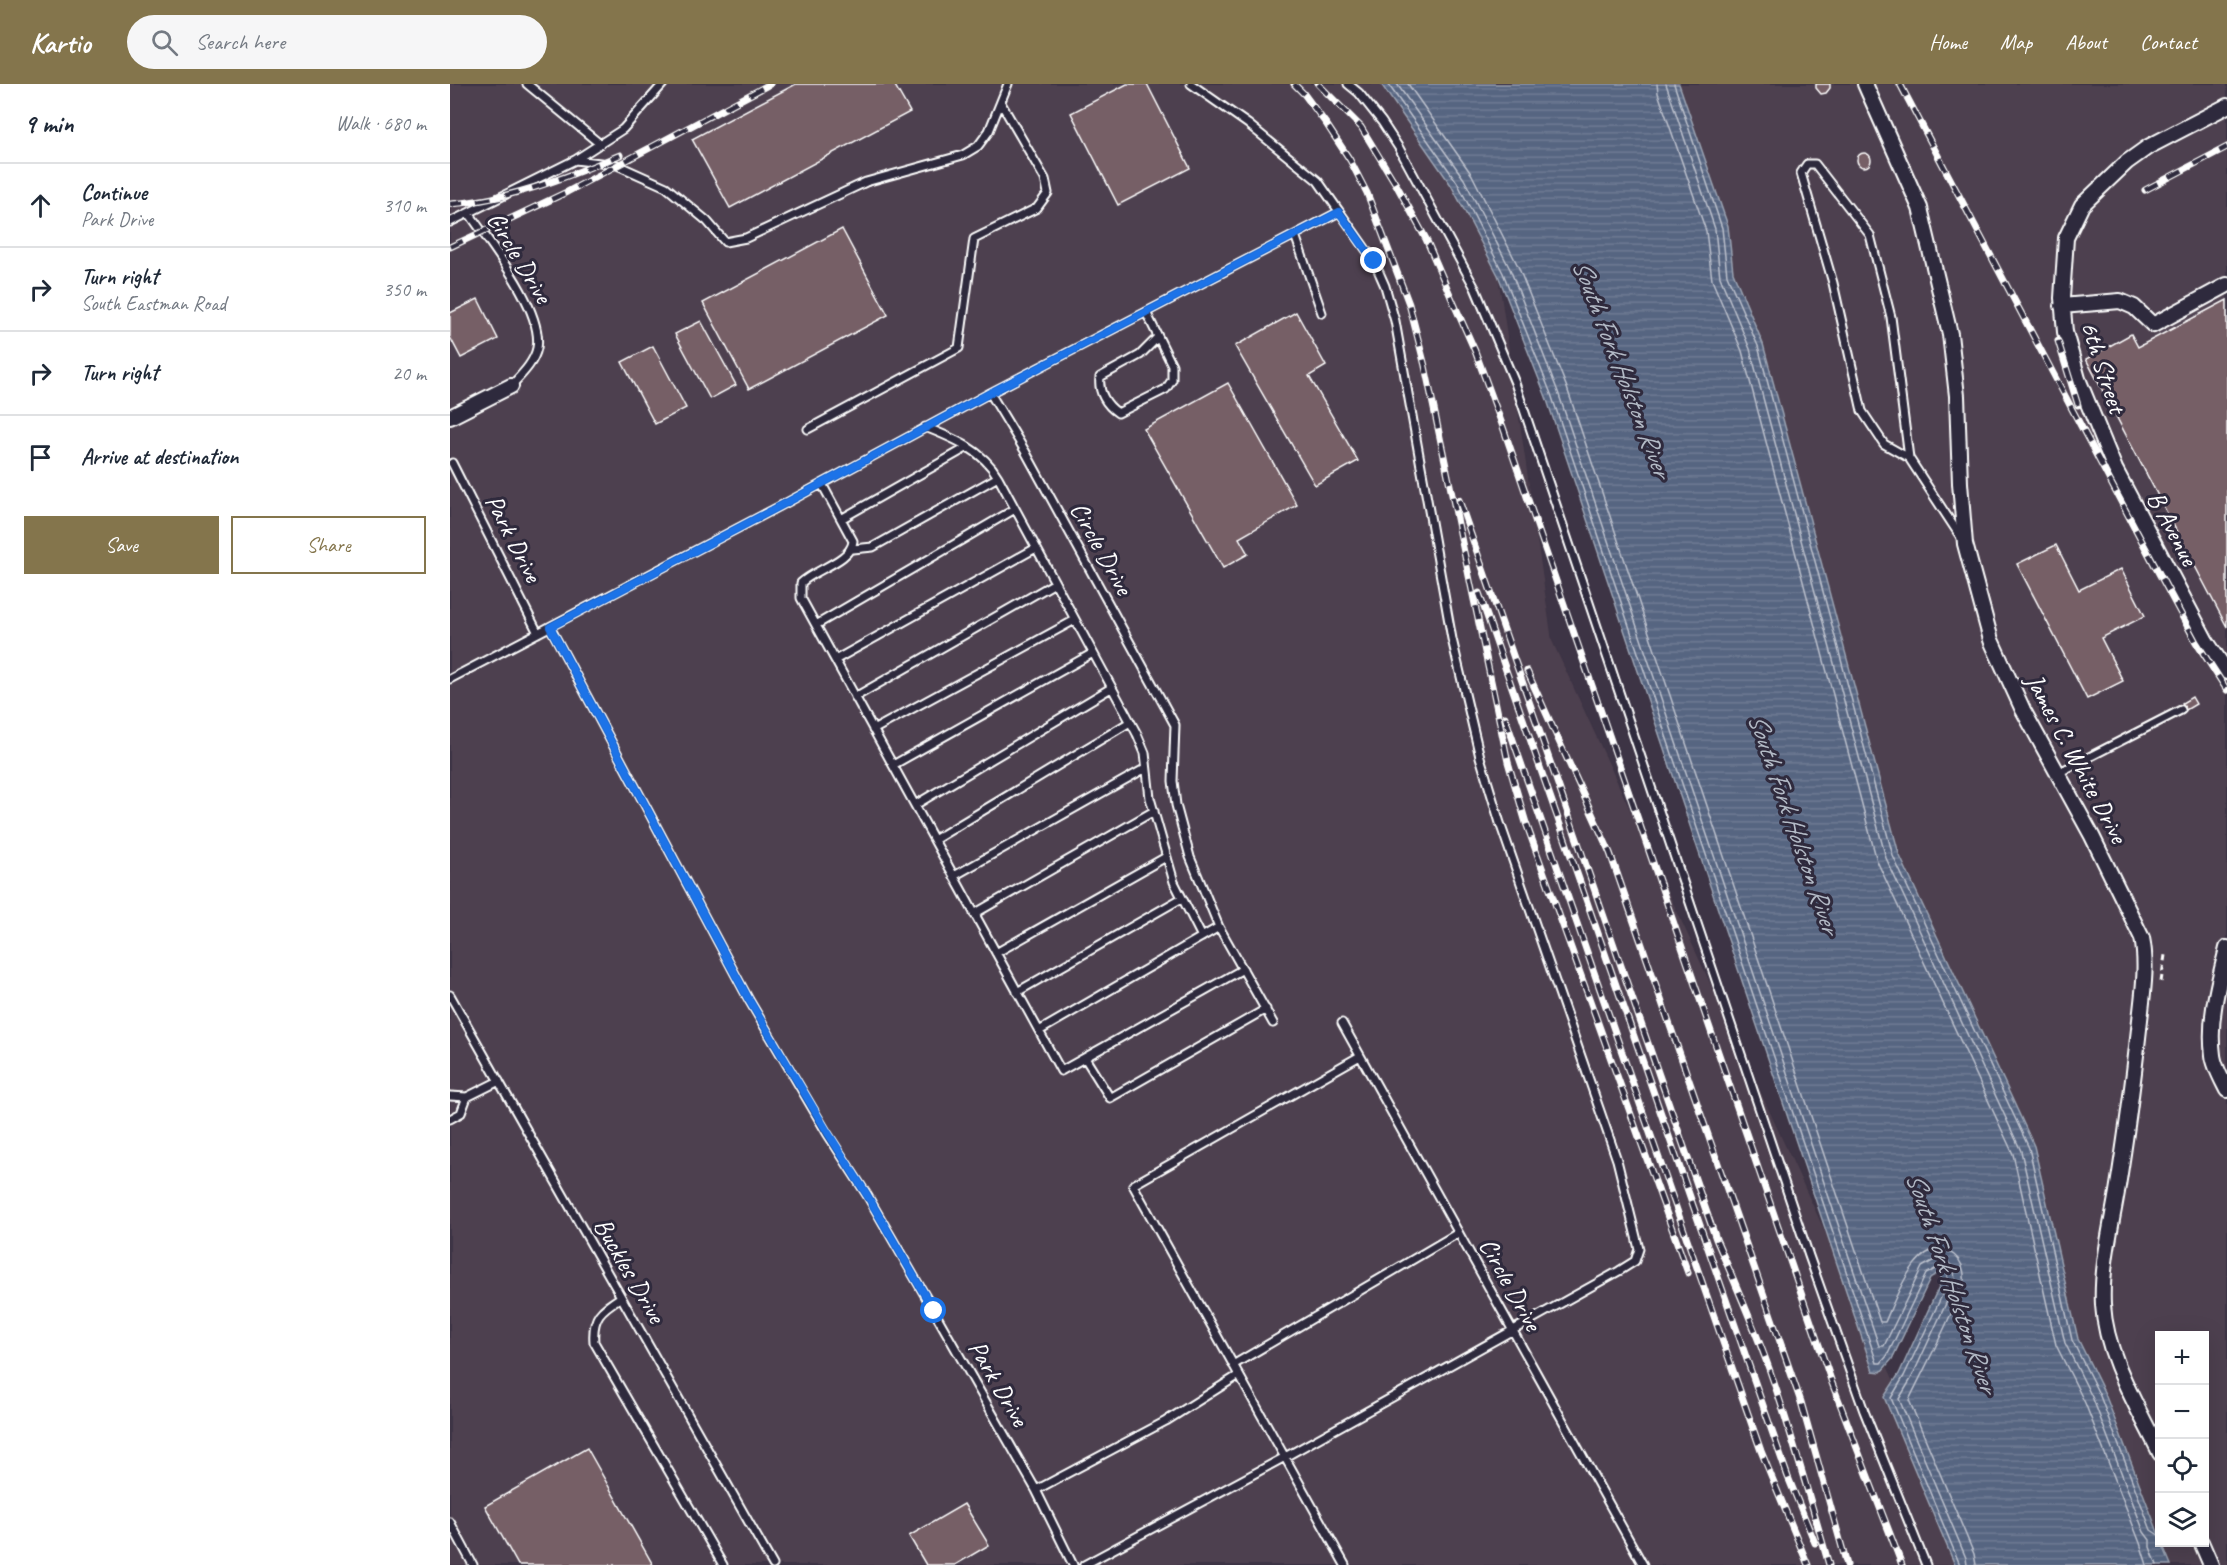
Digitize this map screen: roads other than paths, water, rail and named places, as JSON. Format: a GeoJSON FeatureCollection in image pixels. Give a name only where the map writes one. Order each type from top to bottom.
{"type":"FeatureCollection","features":[{"type":"Feature","properties":{"kind":"street","name":"James C. White Drive"},"geometry":{"type":"LineString","coordinates":[[1865,84],[1920,208],[1950,334],[1957,396],[1965,544],[1991,640],[2007,678],[2142,938],[2145,955],[2128,1121],[2107,1256],[2103,1306],[2111,1345],[2119,1367],[2155,1443]]}},
{"type":"Feature","properties":{"kind":"street","name":"6th Street"},"geometry":{"type":"LineString","coordinates":[[2115,470],[2078,379],[2065,332],[2062,306],[2066,238],[2082,205],[2127,162],[2148,147],[2227,106]]}},
{"type":"Feature","properties":{"kind":"street"},"geometry":{"type":"LineString","coordinates":[[2062,306],[2120,301],[2134,307],[2153,325],[2227,285]]}},
{"type":"Feature","properties":{"kind":"street"},"geometry":{"type":"LineString","coordinates":[[450,417],[511,386]]}},
{"type":"Feature","properties":{"kind":"street","name":"B Avenue"},"geometry":{"type":"LineString","coordinates":[[2115,470],[2206,641],[2227,672]]}},
{"type":"Feature","properties":{"kind":"street"},"geometry":{"type":"LineString","coordinates":[[2227,948],[2216,994],[2212,1031],[2213,1057],[2227,1090]]}},
{"type":"Feature","properties":{"kind":"street"},"geometry":{"type":"LineString","coordinates":[[2203,1547],[2211,1565]]}},
{"type":"Feature","properties":{"kind":"lane"},"geometry":{"type":"LineString","coordinates":[[527,84],[600,144]]}},
{"type":"Feature","properties":{"kind":"lane"},"geometry":{"type":"LineString","coordinates":[[450,222],[575,160],[600,144],[623,129],[663,84]]}},
{"type":"Feature","properties":{"kind":"lane"},"geometry":{"type":"LineString","coordinates":[[575,160],[617,165],[666,187],[707,221],[725,242],[746,238],[867,182],[963,155],[978,146],[989,131],[1008,84]]}},
{"type":"Feature","properties":{"kind":"lane"},"geometry":{"type":"LineString","coordinates":[[1084,1565],[1285,1457],[1627,1266],[1635,1260],[1639,1249],[1617,1160],[1500,823],[1480,757],[1452,639],[1395,321],[1385,286],[1374,261],[1318,180],[1248,124],[1191,84]]}},
{"type":"Feature","properties":{"kind":"lane"},"geometry":{"type":"LineString","coordinates":[[1348,84],[1359,93],[1399,148],[1475,288],[1515,384],[1809,1256],[1864,1411],[1926,1565]]}},
{"type":"Feature","properties":{"kind":"lane"},"geometry":{"type":"LineString","coordinates":[[808,429],[959,348],[974,239],[1037,208],[1048,193],[1045,179],[1001,103]]}},
{"type":"Feature","properties":{"kind":"lane"},"geometry":{"type":"LineString","coordinates":[[1909,458],[1884,444],[1862,411],[1833,283],[1801,173],[1808,164],[1815,164],[1870,235],[1891,317],[1909,458],[1965,544]]}},
{"type":"Feature","properties":{"kind":"lane"},"geometry":{"type":"LineString","coordinates":[[450,680],[990,393],[1339,212]]}},
{"type":"Feature","properties":{"kind":"lane","name":"Circle Drive"},"geometry":{"type":"LineString","coordinates":[[469,213],[521,290],[535,320],[537,347],[528,367],[511,386]]}},
{"type":"Feature","properties":{"kind":"lane"},"geometry":{"type":"LineString","coordinates":[[1295,235],[1322,313]]}},
{"type":"Feature","properties":{"kind":"lane"},"geometry":{"type":"LineString","coordinates":[[1146,312],[1172,364],[1172,380],[1166,389],[1118,413],[1109,407],[1099,387],[1100,378],[1140,355],[1157,338]]}},
{"type":"Feature","properties":{"kind":"lane","name":"Circle Drive"},"geometry":{"type":"LineString","coordinates":[[990,393],[1175,725],[1173,781],[1176,805],[1190,857],[1219,927]]}},
{"type":"Feature","properties":{"kind":"lane"},"geometry":{"type":"LineString","coordinates":[[926,427],[957,439],[991,466],[998,477],[1145,753],[1154,812],[1166,857],[1174,882],[1202,937]]}},
{"type":"Feature","properties":{"kind":"lane"},"geometry":{"type":"LineString","coordinates":[[842,519],[968,447]]}},
{"type":"Feature","properties":{"kind":"lane","name":"Park Drive"},"geometry":{"type":"LineString","coordinates":[[452,463],[538,633]]}},
{"type":"Feature","properties":{"kind":"lane"},"geometry":{"type":"LineString","coordinates":[[998,477],[873,547],[853,549],[846,556],[807,577],[801,583],[801,598],[1061,1071],[1243,969]]}},
{"type":"Feature","properties":{"kind":"lane"},"geometry":{"type":"LineString","coordinates":[[822,484],[853,541],[853,549]]}},
{"type":"Feature","properties":{"kind":"lane"},"geometry":{"type":"LineString","coordinates":[[816,625],[1015,509]]}},
{"type":"Feature","properties":{"kind":"lane"},"geometry":{"type":"LineString","coordinates":[[835,660],[1036,548]]}},
{"type":"Feature","properties":{"kind":"lane"},"geometry":{"type":"LineString","coordinates":[[855,697],[1055,583]]}},
{"type":"Feature","properties":{"kind":"lane"},"geometry":{"type":"LineString","coordinates":[[873,730],[1075,620]]}},
{"type":"Feature","properties":{"kind":"lane","name":"Park Drive"},"geometry":{"type":"LineString","coordinates":[[550,627],[749,1000],[867,1195],[1036,1490],[1073,1565]]}},
{"type":"Feature","properties":{"kind":"lane"},"geometry":{"type":"LineString","coordinates":[[893,765],[1093,653]]}},
{"type":"Feature","properties":{"kind":"lane"},"geometry":{"type":"LineString","coordinates":[[915,805],[1112,688]]}},
{"type":"Feature","properties":{"kind":"lane"},"geometry":{"type":"LineString","coordinates":[[2058,773],[2181,710]]}},
{"type":"Feature","properties":{"kind":"lane"},"geometry":{"type":"LineString","coordinates":[[934,840],[1130,722]]}},
{"type":"Feature","properties":{"kind":"lane"},"geometry":{"type":"LineString","coordinates":[[954,876],[1146,768]]}},
{"type":"Feature","properties":{"kind":"lane"},"geometry":{"type":"LineString","coordinates":[[975,914],[1154,812]]}},
{"type":"Feature","properties":{"kind":"lane"},"geometry":{"type":"LineString","coordinates":[[996,952],[1166,857]]}},
{"type":"Feature","properties":{"kind":"lane"},"geometry":{"type":"LineString","coordinates":[[1017,992],[1182,898]]}},
{"type":"Feature","properties":{"kind":"lane"},"geometry":{"type":"LineString","coordinates":[[1039,1030],[1219,927],[1274,1023]]}},
{"type":"Feature","properties":{"kind":"lane","name":"Buckles Drive"},"geometry":{"type":"LineString","coordinates":[[450,995],[773,1565]]}},
{"type":"Feature","properties":{"kind":"lane"},"geometry":{"type":"LineString","coordinates":[[1085,1058],[1110,1098],[1266,1009]]}},
{"type":"Feature","properties":{"kind":"lane","name":"Circle Drive"},"geometry":{"type":"LineString","coordinates":[[1342,1023],[1643,1565]]}},
{"type":"Feature","properties":{"kind":"lane"},"geometry":{"type":"LineString","coordinates":[[1345,1565],[1133,1185],[1360,1056]]}},
{"type":"Feature","properties":{"kind":"lane"},"geometry":{"type":"LineString","coordinates":[[450,1096],[467,1097],[499,1081]]}},
{"type":"Feature","properties":{"kind":"lane"},"geometry":{"type":"LineString","coordinates":[[450,1119],[461,1113],[467,1097]]}},
{"type":"Feature","properties":{"kind":"lane"},"geometry":{"type":"LineString","coordinates":[[1233,1365],[1458,1233]]}},
{"type":"Feature","properties":{"kind":"lane"},"geometry":{"type":"LineString","coordinates":[[621,1297],[598,1315],[593,1328],[594,1342],[723,1565]]}},
{"type":"Feature","properties":{"kind":"lane"},"geometry":{"type":"LineString","coordinates":[[1036,1490],[1166,1421],[1239,1376]]}},
{"type":"Feature","properties":{"kind":"lane"},"geometry":{"type":"LineString","coordinates":[[450,1522],[473,1565]]}},
{"type":"Feature","properties":{"kind":"water","name":"South Fork Holston River"},"geometry":{"type":"Polygon","coordinates":[[[1381,84],[1679,84],[1728,226],[1733,272],[1763,344],[1899,854],[2034,1146],[2078,1339],[2105,1394],[2155,1525],[2155,1547],[2164,1547],[2171,1565],[1955,1565],[1884,1397],[1899,1374],[1941,1282],[1941,1272],[1931,1277],[1892,1359],[1881,1372],[1873,1371],[1546,397],[1498,275],[1451,185],[1381,84]]]}},
{"type":"Feature","properties":{"kind":"railway"},"geometry":{"type":"LineString","coordinates":[[450,247],[567,192],[770,84]]}},
{"type":"Feature","properties":{"kind":"railway"},"geometry":{"type":"LineString","coordinates":[[1294,84],[1327,125],[1350,160],[1367,193],[1409,304],[1425,366],[1508,762],[1526,823],[1688,1273]]}},
{"type":"Feature","properties":{"kind":"railway"},"geometry":{"type":"LineString","coordinates":[[1318,84],[1361,127],[1397,186],[1426,239],[1475,351],[1832,1383],[1902,1565]]}},
{"type":"Feature","properties":{"kind":"railway"},"geometry":{"type":"LineString","coordinates":[[1900,84],[2196,642],[2227,690]]}},
{"type":"Feature","properties":{"kind":"railway"},"geometry":{"type":"LineString","coordinates":[[2145,190],[2227,147]]}},
{"type":"Feature","properties":{"kind":"railway"},"geometry":{"type":"LineString","coordinates":[[450,204],[494,198],[537,187],[620,155]]}},
{"type":"Feature","properties":{"kind":"railway"},"geometry":{"type":"LineString","coordinates":[[2058,341],[2078,405]]}},
{"type":"Feature","properties":{"kind":"railway"},"geometry":{"type":"LineString","coordinates":[[1459,500],[1716,1239],[1767,1362],[1829,1565]]}},
{"type":"Feature","properties":{"kind":"railway"},"geometry":{"type":"LineString","coordinates":[[1479,593],[1788,1477],[1815,1543]]}},
{"type":"Feature","properties":{"kind":"railway"},"geometry":{"type":"LineString","coordinates":[[1527,671],[1610,853],[1801,1402],[1847,1565]]}},
{"type":"Feature","properties":{"kind":"railway"},"geometry":{"type":"LineString","coordinates":[[1505,717],[1761,1451],[1808,1565]]}}]}
